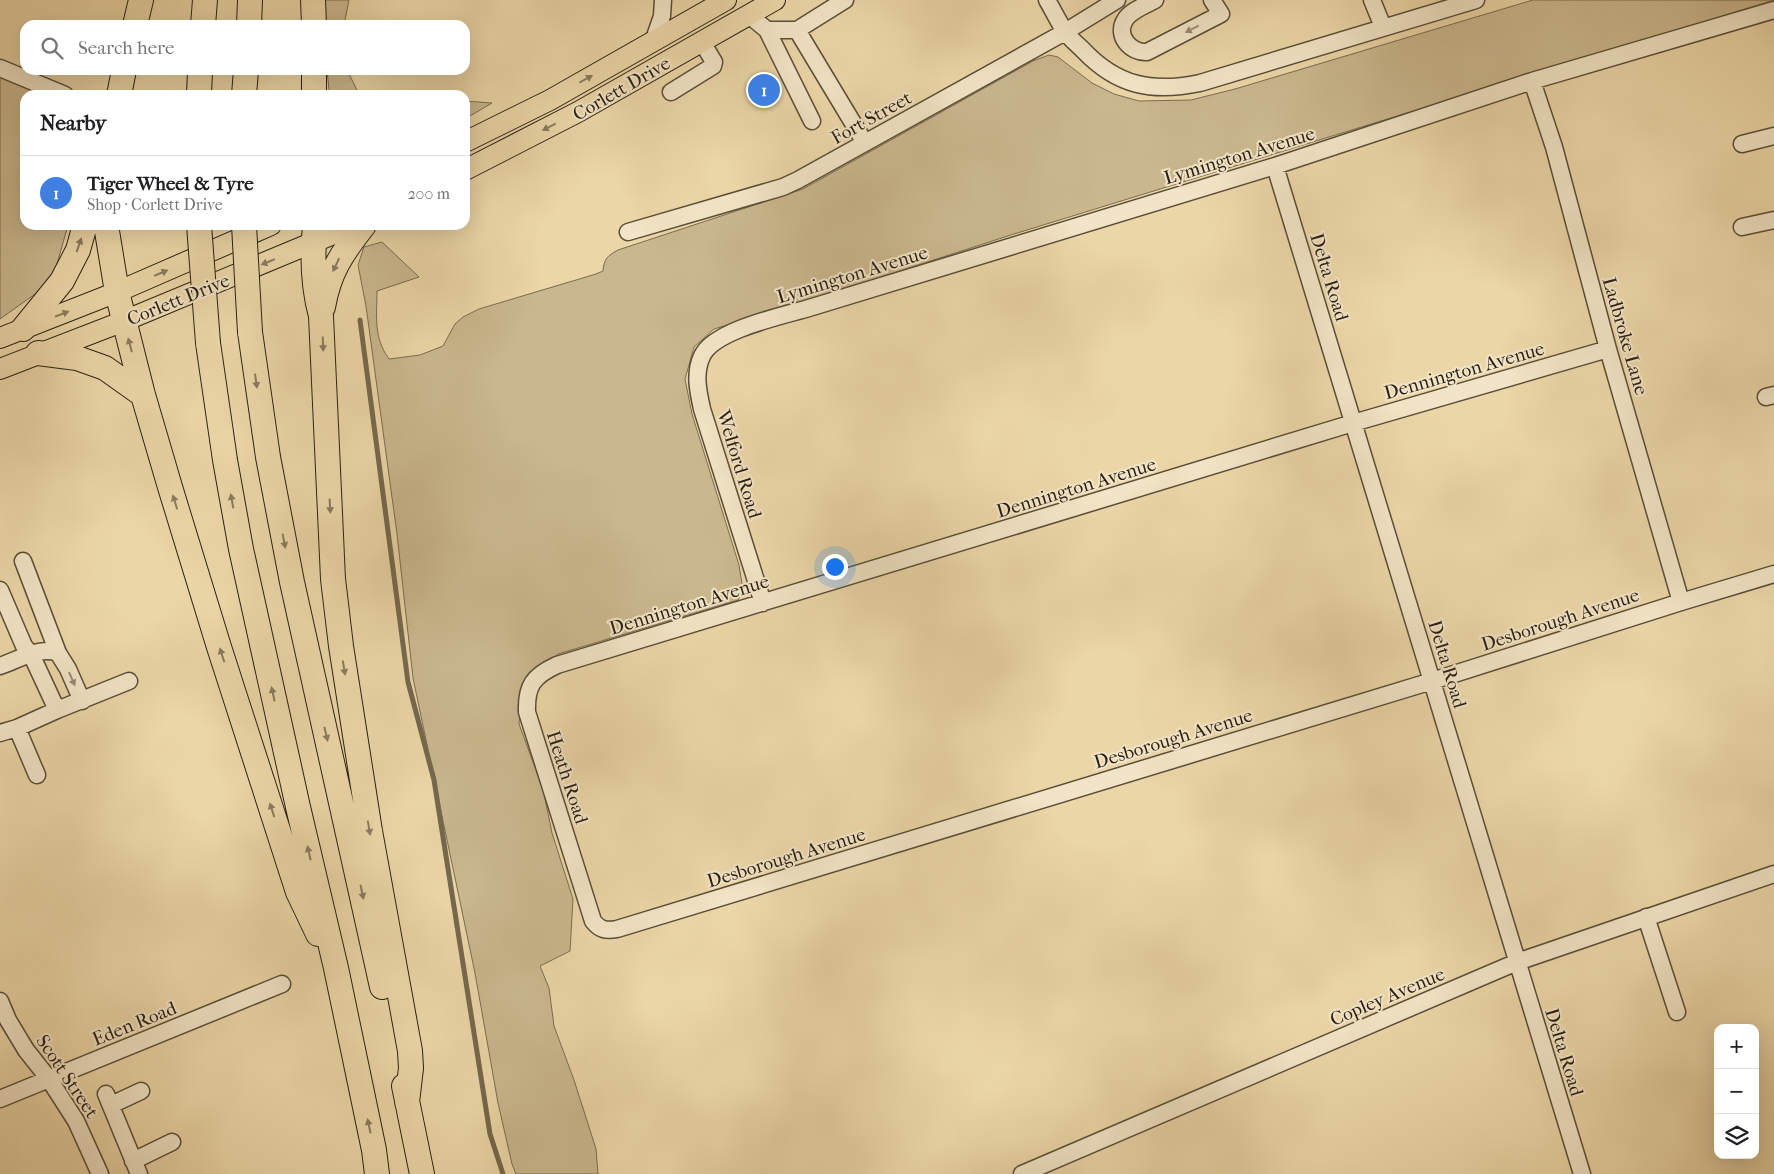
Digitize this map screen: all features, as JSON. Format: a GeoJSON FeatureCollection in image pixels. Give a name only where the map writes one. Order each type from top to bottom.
{"type":"FeatureCollection","features":[{"type":"Feature","properties":{"kind":"highway"},"geometry":{"type":"LineString","coordinates":[[136,20],[141,0]]}},
{"type":"Feature","properties":{"kind":"highway"},"geometry":{"type":"LineString","coordinates":[[203,20],[205,0]]}},
{"type":"Feature","properties":{"kind":"highway"},"geometry":{"type":"LineString","coordinates":[[249,20],[250,0]]}},
{"type":"Feature","properties":{"kind":"highway"},"geometry":{"type":"LineString","coordinates":[[313,0],[314,20]]}},
{"type":"Feature","properties":{"kind":"highway"},"geometry":{"type":"LineString","coordinates":[[120,90],[123,75]]}},
{"type":"Feature","properties":{"kind":"highway"},"geometry":{"type":"LineString","coordinates":[[200,75],[200,90]]}},
{"type":"Feature","properties":{"kind":"highway"},"geometry":{"type":"LineString","coordinates":[[244,90],[246,75]]}},
{"type":"Feature","properties":{"kind":"highway"},"geometry":{"type":"LineString","coordinates":[[23,329],[62,280],[78,250],[84,230]]}},
{"type":"Feature","properties":{"kind":"highway"},"geometry":{"type":"LineString","coordinates":[[107,230],[117,292],[143,395],[219,647],[298,892],[336,968]]}},
{"type":"Feature","properties":{"kind":"highway"},"geometry":{"type":"LineString","coordinates":[[199,230],[208,343],[225,460],[241,549],[336,968],[374,1150],[377,1174]]}},
{"type":"Feature","properties":{"kind":"highway"},"geometry":{"type":"LineString","coordinates":[[244,230],[250,332],[268,457],[292,582],[354,855],[422,1174]]}},
{"type":"Feature","properties":{"kind":"highway"},"geometry":{"type":"LineString","coordinates":[[321,316],[329,280],[342,254],[360,230]]}},
{"type":"Feature","properties":{"kind":"highway"},"geometry":{"type":"LineString","coordinates":[[314,234],[315,286],[321,316],[333,579],[341,646],[364,797],[410,1051],[411,1068],[407,1102]]}},
{"type":"Feature","properties":{"kind":"highway"},"geometry":{"type":"LineString","coordinates":[[38,354],[77,358],[105,368],[143,395]]}},
{"type":"Feature","properties":{"kind":"main road","name":"Corlett Drive"},"geometry":{"type":"LineString","coordinates":[[470,140],[550,100],[726,0]]}},
{"type":"Feature","properties":{"kind":"main road","name":"Corlett Drive"},"geometry":{"type":"LineString","coordinates":[[470,167],[578,112],[775,0]]}},
{"type":"Feature","properties":{"kind":"main road","name":"Corlett Drive"},"geometry":{"type":"LineString","coordinates":[[0,338],[117,292],[260,230]]}},
{"type":"Feature","properties":{"kind":"main road","name":"Corlett Drive"},"geometry":{"type":"LineString","coordinates":[[0,369],[124,321],[314,234],[332,230]]}},
{"type":"Feature","properties":{"kind":"street"},"geometry":{"type":"LineString","coordinates":[[653,42],[662,16],[663,0]]}},
{"type":"Feature","properties":{"kind":"street"},"geometry":{"type":"LineString","coordinates":[[767,30],[797,30],[845,0]]}},
{"type":"Feature","properties":{"kind":"street"},"geometry":{"type":"LineString","coordinates":[[1047,0],[1065,32],[1086,54],[1111,74],[1131,83],[1147,87],[1180,87],[1476,0]]}},
{"type":"Feature","properties":{"kind":"street","name":"Fort Street"},"geometry":{"type":"LineString","coordinates":[[628,232],[783,187],[798,180],[1065,32],[1117,0]]}},
{"type":"Feature","properties":{"kind":"street"},"geometry":{"type":"LineString","coordinates":[[1155,0],[1125,19],[1122,26],[1122,34],[1129,47],[1135,51],[1147,52],[1221,14],[1212,0]]}},
{"type":"Feature","properties":{"kind":"street"},"geometry":{"type":"LineString","coordinates":[[1372,0],[1383,27]]}},
{"type":"Feature","properties":{"kind":"street","name":"Lymington Avenue"},"geometry":{"type":"LineString","coordinates":[[717,340],[748,327],[791,313],[1275,166],[1532,81],[1774,10]]}},
{"type":"Feature","properties":{"kind":"street"},"geometry":{"type":"LineString","coordinates":[[749,15],[767,30],[812,121]]}},
{"type":"Feature","properties":{"kind":"street"},"geometry":{"type":"LineString","coordinates":[[797,30],[865,143]]}},
{"type":"Feature","properties":{"kind":"street"},"geometry":{"type":"LineString","coordinates":[[671,92],[713,66],[714,62],[702,42]]}},
{"type":"Feature","properties":{"kind":"street"},"geometry":{"type":"LineString","coordinates":[[0,68],[53,90]]}},
{"type":"Feature","properties":{"kind":"street","name":"Ladbroke Lane"},"geometry":{"type":"LineString","coordinates":[[1532,81],[1554,147],[1608,349],[1681,602]]}},
{"type":"Feature","properties":{"kind":"street"},"geometry":{"type":"LineString","coordinates":[[1742,144],[1774,136]]}},
{"type":"Feature","properties":{"kind":"street","name":"Delta Road"},"geometry":{"type":"LineString","coordinates":[[1275,166],[1582,1174]]}},
{"type":"Feature","properties":{"kind":"street"},"geometry":{"type":"LineString","coordinates":[[1742,227],[1774,220]]}},
{"type":"Feature","properties":{"kind":"street","name":"Welford Road"},"geometry":{"type":"LineString","coordinates":[[717,340],[708,346],[699,364],[697,378],[698,393],[763,603]]}},
{"type":"Feature","properties":{"kind":"street","name":"Dennington Avenue"},"geometry":{"type":"LineString","coordinates":[[557,665],[1353,423],[1608,349]]}},
{"type":"Feature","properties":{"kind":"street"},"geometry":{"type":"LineString","coordinates":[[23,562],[58,653],[68,669],[82,701]]}},
{"type":"Feature","properties":{"kind":"street","name":"Desborough Avenue"},"geometry":{"type":"LineString","coordinates":[[590,914],[593,921],[602,929],[616,929],[1432,681],[1774,574]]}},
{"type":"Feature","properties":{"kind":"street"},"geometry":{"type":"LineString","coordinates":[[0,590],[24,646],[35,653],[61,709]]}},
{"type":"Feature","properties":{"kind":"street"},"geometry":{"type":"LineString","coordinates":[[0,666],[35,653],[52,651],[58,653]]}},
{"type":"Feature","properties":{"kind":"street","name":"Heath Road"},"geometry":{"type":"LineString","coordinates":[[557,665],[535,678],[526,698],[527,712],[590,914]]}},
{"type":"Feature","properties":{"kind":"street"},"geometry":{"type":"LineString","coordinates":[[0,733],[18,728],[129,681]]}},
{"type":"Feature","properties":{"kind":"street"},"geometry":{"type":"LineString","coordinates":[[18,728],[37,775]]}},
{"type":"Feature","properties":{"kind":"street","name":"Copley Avenue"},"geometry":{"type":"LineString","coordinates":[[1022,1174],[1517,962],[1774,874]]}},
{"type":"Feature","properties":{"kind":"street"},"geometry":{"type":"LineString","coordinates":[[1646,917],[1677,1012]]}},
{"type":"Feature","properties":{"kind":"street","name":"Eden Road"},"geometry":{"type":"LineString","coordinates":[[0,1099],[282,984]]}},
{"type":"Feature","properties":{"kind":"street","name":"Scott Street"},"geometry":{"type":"LineString","coordinates":[[0,1001],[8,1020],[26,1050],[49,1079],[84,1135],[100,1174]]}},
{"type":"Feature","properties":{"kind":"street"},"geometry":{"type":"LineString","coordinates":[[141,1091],[108,1100],[136,1168],[172,1142]]}},
{"type":"Feature","properties":{"kind":"shaded area"},"geometry":{"type":"Polygon","coordinates":[[[325,0],[349,0],[345,20],[325,20],[325,0]]]}},
{"type":"Feature","properties":{"kind":"shaded area"},"geometry":{"type":"Polygon","coordinates":[[[1533,0],[1774,0],[1014,234],[714,329],[694,347],[685,379],[692,414],[739,565],[743,590],[738,600],[558,654],[530,675],[521,699],[519,724],[543,789],[552,833],[573,899],[570,951],[540,966],[549,988],[554,1026],[596,1149],[598,1174],[516,1174],[498,1103],[475,973],[413,678],[397,534],[366,306],[358,265],[364,247],[382,242],[419,277],[377,291],[377,326],[380,343],[389,359],[420,355],[443,346],[455,324],[463,317],[479,309],[596,274],[603,271],[607,258],[618,250],[803,189],[1033,61],[1049,55],[1058,57],[1092,83],[1114,94],[1139,101],[1191,100],[1235,89],[1533,0]]]}},
{"type":"Feature","properties":{"kind":"shaded area"},"geometry":{"type":"Polygon","coordinates":[[[328,75],[350,75],[357,90],[329,90],[328,75]]]}},
{"type":"Feature","properties":{"kind":"shaded area"},"geometry":{"type":"Polygon","coordinates":[[[0,77],[35,90],[20,90],[20,230],[67,230],[52,282],[0,319],[0,77]]]}},
{"type":"Feature","properties":{"kind":"shaded area"},"geometry":{"type":"Polygon","coordinates":[[[470,101],[492,103],[470,116],[470,101]]]}},
{"type":"Feature","properties":{"kind":"waterway"},"geometry":{"type":"LineString","coordinates":[[360,320],[408,682],[434,780],[490,1134],[503,1174]]}},
{"type":"Feature","properties":{"kind":"place","name":"Tiger Wheel & Tyre"},"geometry":{"type":"Point","coordinates":[764,90]}}]}
